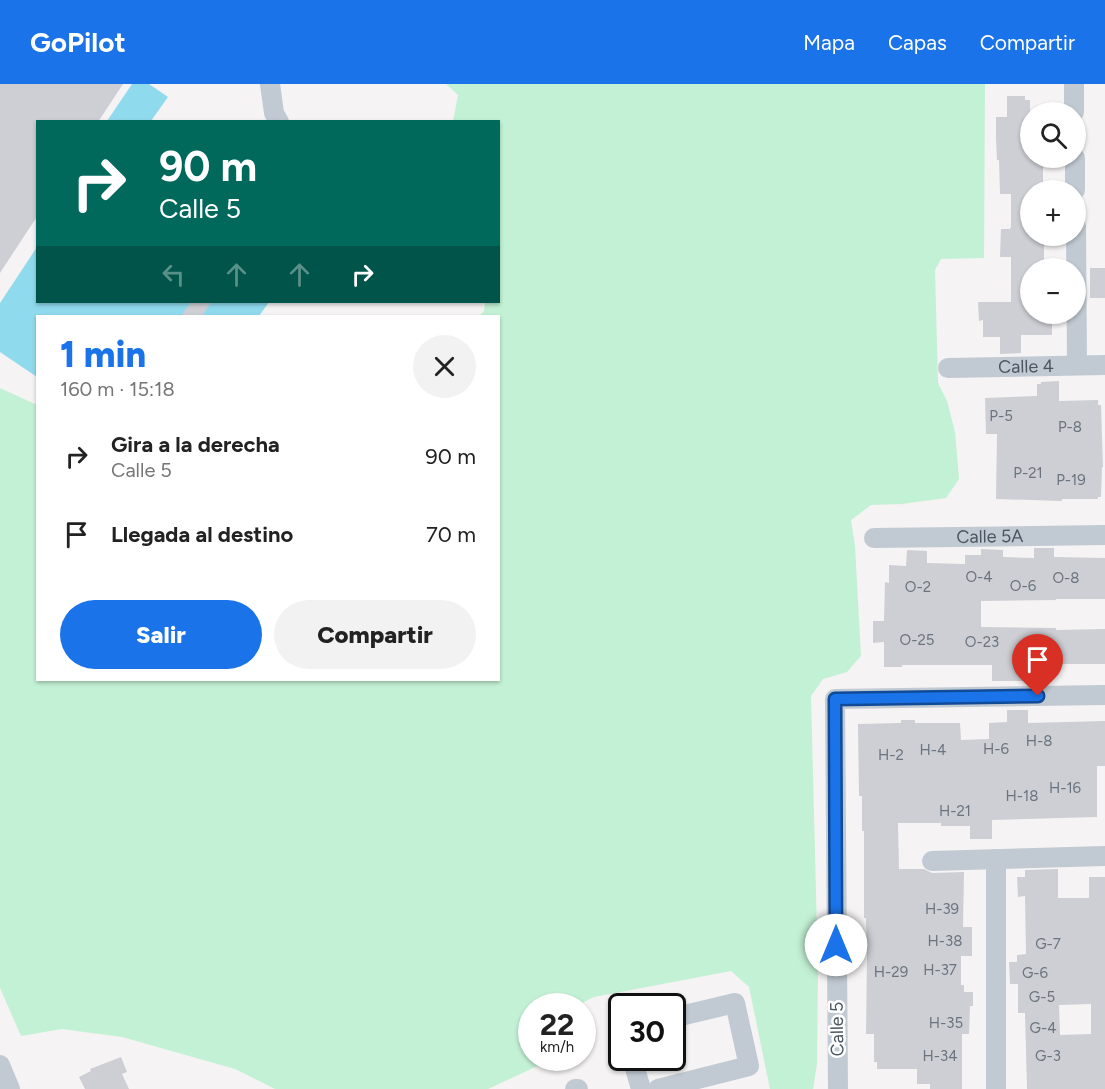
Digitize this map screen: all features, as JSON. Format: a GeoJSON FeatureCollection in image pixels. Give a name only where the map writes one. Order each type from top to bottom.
{"type":"FeatureCollection","features":[{"type":"Feature","properties":{"kind":"street"},"geometry":{"type":"LineString","coordinates":[[270,84],[270,97],[278,120]]}},
{"type":"Feature","properties":{"kind":"street"},"geometry":{"type":"LineString","coordinates":[[1074,84],[1074,102]]}},
{"type":"Feature","properties":{"kind":"street"},"geometry":{"type":"LineString","coordinates":[[1076,246],[1077,365]]}},
{"type":"Feature","properties":{"kind":"street","name":"Calle 4"},"geometry":{"type":"LineString","coordinates":[[948,368],[1105,365]]}},
{"type":"Feature","properties":{"kind":"street","name":"Calle 5A"},"geometry":{"type":"LineString","coordinates":[[874,538],[1105,535]]}},
{"type":"Feature","properties":{"kind":"street","name":"Calle 5"},"geometry":{"type":"LineString","coordinates":[[838,1089],[835,699],[1105,695]]}},
{"type":"Feature","properties":{"kind":"street"},"geometry":{"type":"LineString","coordinates":[[932,861],[1105,856]]}},
{"type":"Feature","properties":{"kind":"street"},"geometry":{"type":"LineString","coordinates":[[996,859],[996,1089]]}},
{"type":"Feature","properties":{"kind":"street"},"geometry":{"type":"LineString","coordinates":[[658,1089],[749,1066],[735,1003],[686,1015]]}},
{"type":"Feature","properties":{"kind":"street"},"geometry":{"type":"LineString","coordinates":[[0,1065],[10,1089]]}},
{"type":"Feature","properties":{"kind":"street"},"geometry":{"type":"LineString","coordinates":[[636,1071],[641,1089]]}},
{"type":"Feature","properties":{"kind":"green space"},"geometry":{"type":"Polygon","coordinates":[[[446,84],[985,84],[984,258],[941,259],[935,270],[938,383],[947,401],[955,432],[959,479],[946,498],[902,504],[871,505],[851,520],[855,546],[861,656],[847,672],[823,679],[811,696],[818,971],[817,1064],[813,1089],[770,1089],[749,987],[731,971],[596,997],[596,993],[518,993],[518,1071],[527,1071],[488,1089],[275,1089],[235,1069],[122,1037],[62,1029],[21,1036],[0,988],[0,388],[36,405],[36,681],[500,681],[500,315],[480,315],[484,311],[485,303],[500,303],[500,120],[453,120],[458,95],[446,84]]]}},
{"type":"Feature","properties":{"kind":"water"},"geometry":{"type":"Polygon","coordinates":[[[132,84],[149,84],[168,97],[152,120],[108,120],[132,84]]]}},
{"type":"Feature","properties":{"kind":"water"},"geometry":{"type":"Polygon","coordinates":[[[36,249],[36,303],[268,303],[260,315],[36,315],[36,376],[0,352],[0,303],[36,249]]]}},
{"type":"Feature","properties":{"kind":"building"},"geometry":{"type":"Polygon","coordinates":[[[0,84],[123,84],[99,120],[36,120],[36,218],[0,273],[0,84]]]}},
{"type":"Feature","properties":{"kind":"building"},"geometry":{"type":"Polygon","coordinates":[[[1007,96],[1025,96],[1025,100],[1030,100],[1030,102],[1020,102],[1020,168],[1043,168],[1043,180],[1020,180],[1020,246],[1044,246],[1044,258],[1020,258],[1020,324],[1052,324],[1052,335],[1021,335],[1021,353],[1000,354],[1000,337],[983,337],[983,320],[979,321],[978,302],[1011,302],[1011,257],[1000,257],[1001,229],[1011,227],[1011,194],[1000,194],[996,139],[996,117],[1007,117],[1007,96]]]}},
{"type":"Feature","properties":{"kind":"building"},"geometry":{"type":"Polygon","coordinates":[[[1090,268],[1105,268],[1105,298],[1090,298],[1090,268]]]}},
{"type":"Feature","properties":{"kind":"building"},"geometry":{"type":"Polygon","coordinates":[[[190,303],[210,303],[203,315],[182,315],[190,303]]]}},
{"type":"Feature","properties":{"kind":"building"},"geometry":{"type":"Polygon","coordinates":[[[1059,381],[1059,401],[1098,400],[1098,405],[1101,405],[1103,467],[1101,497],[1098,499],[1062,499],[1062,501],[996,499],[997,434],[986,434],[985,398],[1037,396],[1037,384],[1059,381]]]}},
{"type":"Feature","properties":{"kind":"building"},"geometry":{"type":"Polygon","coordinates":[[[1034,548],[1054,548],[1054,557],[1105,558],[1105,599],[981,601],[981,627],[1105,629],[1105,664],[1048,664],[1047,681],[992,681],[992,665],[884,667],[884,642],[873,643],[873,621],[884,621],[885,582],[889,583],[889,565],[906,566],[907,550],[927,551],[927,563],[965,564],[965,555],[981,555],[981,549],[1003,550],[1003,557],[1034,558],[1034,548]]]}},
{"type":"Feature","properties":{"kind":"building"},"geometry":{"type":"Polygon","coordinates":[[[1007,710],[1028,710],[1028,723],[1105,721],[1105,766],[1097,766],[1097,817],[992,820],[992,839],[970,839],[970,826],[898,823],[899,869],[924,869],[932,873],[964,872],[963,927],[972,927],[972,956],[961,956],[961,985],[964,985],[964,992],[973,992],[969,1034],[962,1034],[962,1089],[930,1089],[930,1084],[917,1084],[917,1069],[877,1069],[877,1062],[874,1062],[874,1034],[866,1034],[864,831],[862,831],[862,796],[859,796],[858,724],[901,723],[901,720],[915,720],[915,723],[960,723],[961,740],[989,739],[989,723],[1007,722],[1007,710]]]}},
{"type":"Feature","properties":{"kind":"building"},"geometry":{"type":"Polygon","coordinates":[[[1058,869],[1058,898],[1089,898],[1089,877],[1105,877],[1105,1089],[1027,1089],[1025,1013],[1018,1013],[1018,984],[1010,984],[1009,962],[1017,962],[1017,955],[1026,954],[1025,896],[1018,897],[1017,877],[1025,877],[1025,870],[1058,869]],[[1091,1004],[1059,1005],[1060,1035],[1091,1034],[1091,1004]]]}},
{"type":"Feature","properties":{"kind":"building"},"geometry":{"type":"Polygon","coordinates":[[[121,1057],[127,1072],[122,1074],[129,1089],[85,1089],[79,1077],[91,1071],[90,1069],[121,1057]]]}},
{"type":"Feature","properties":{"kind":"route"},"geometry":{"type":"LineString","coordinates":[[836,945],[835,699],[1038,696]]}}]}
